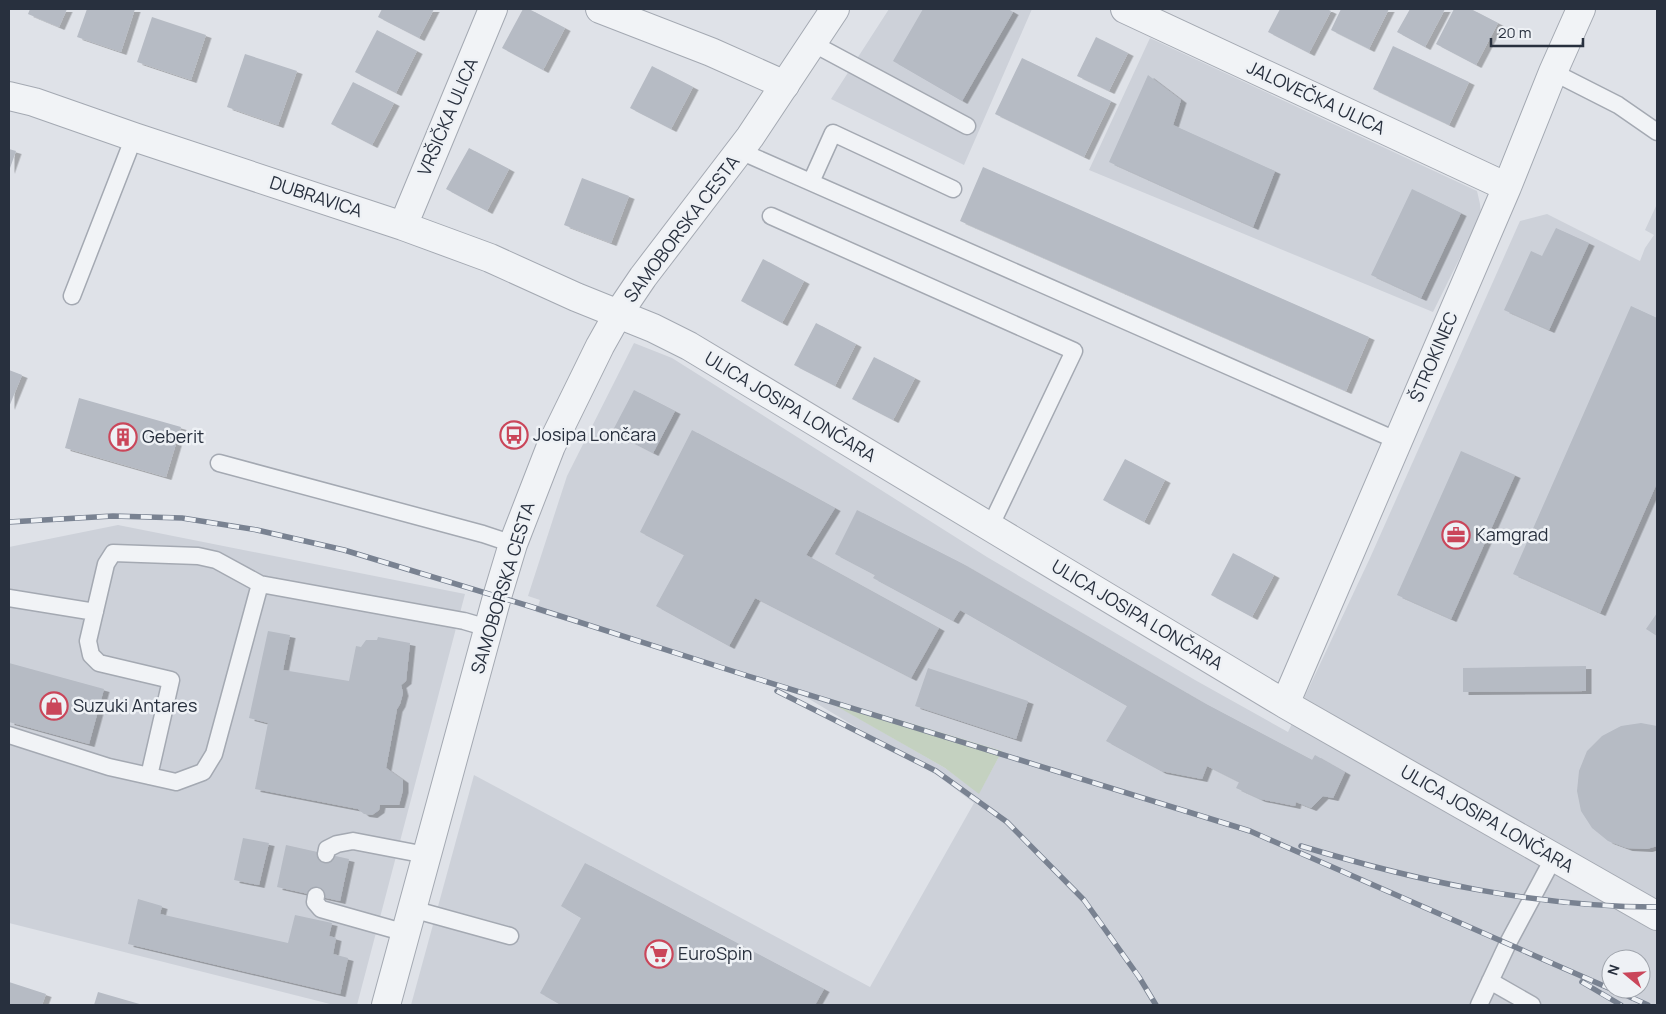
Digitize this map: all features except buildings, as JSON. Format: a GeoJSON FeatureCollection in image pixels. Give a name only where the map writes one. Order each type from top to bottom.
{"type":"FeatureCollection","features":[{"type":"Feature","properties":{"kind":"street","name":"VRŠIČKA ULICA"},"geometry":{"type":"LineString","coordinates":[[403,226],[493,9]]}},
{"type":"Feature","properties":{"kind":"street"},"geometry":{"type":"LineString","coordinates":[[600,9],[711,52],[785,85]]}},
{"type":"Feature","properties":{"kind":"street","name":"SAMOBORSKA CESTA"},"geometry":{"type":"LineString","coordinates":[[386,1005],[488,628],[513,544],[551,446],[600,346],[618,314],[643,277],[740,151],[835,9]]}},
{"type":"Feature","properties":{"kind":"street","name":"JALOVEČKA ULICA"},"geometry":{"type":"LineString","coordinates":[[1125,9],[1507,187]]}},
{"type":"Feature","properties":{"kind":"street","name":"ŠTROKINEC"},"geometry":{"type":"LineString","coordinates":[[1285,704],[1507,187],[1553,72],[1581,9]]}},
{"type":"Feature","properties":{"kind":"street","name":"DUBRAVICA"},"geometry":{"type":"LineString","coordinates":[[9,96],[34,102],[134,138],[403,226],[490,258],[618,314]]}},
{"type":"Feature","properties":{"kind":"street","name":"ULICA JOSIPA LONČARA"},"geometry":{"type":"LineString","coordinates":[[618,314],[653,328],[688,346],[1285,704],[1657,916]]}},
{"type":"Feature","properties":{"kind":"lane"},"geometry":{"type":"LineString","coordinates":[[812,43],[967,126]]}},
{"type":"Feature","properties":{"kind":"lane"},"geometry":{"type":"LineString","coordinates":[[1553,72],[1618,106],[1657,132]]}},
{"type":"Feature","properties":{"kind":"lane"},"geometry":{"type":"LineString","coordinates":[[811,182],[833,133],[952,189]]}},
{"type":"Feature","properties":{"kind":"lane"},"geometry":{"type":"LineString","coordinates":[[72,296],[134,138]]}},
{"type":"Feature","properties":{"kind":"lane"},"geometry":{"type":"LineString","coordinates":[[740,151],[1398,441]]}},
{"type":"Feature","properties":{"kind":"lane"},"geometry":{"type":"LineString","coordinates":[[771,216],[1074,351],[990,527]]}},
{"type":"Feature","properties":{"kind":"lane"},"geometry":{"type":"LineString","coordinates":[[219,463],[513,544]]}},
{"type":"Feature","properties":{"kind":"lane"},"geometry":{"type":"LineString","coordinates":[[149,776],[171,680],[99,662],[91,656],[88,641],[106,564],[113,553],[198,556],[216,560],[260,584],[464,621],[488,628]]}},
{"type":"Feature","properties":{"kind":"lane"},"geometry":{"type":"LineString","coordinates":[[9,735],[109,767],[176,782],[203,772],[214,754],[260,584]]}},
{"type":"Feature","properties":{"kind":"lane"},"geometry":{"type":"LineString","coordinates":[[9,598],[95,612]]}},
{"type":"Feature","properties":{"kind":"lane"},"geometry":{"type":"LineString","coordinates":[[326,854],[327,849],[337,844],[353,841],[426,855]]}},
{"type":"Feature","properties":{"kind":"lane"},"geometry":{"type":"LineString","coordinates":[[1479,1005],[1508,943],[1554,857]]}},
{"type":"Feature","properties":{"kind":"lane"},"geometry":{"type":"LineString","coordinates":[[316,896],[315,902],[321,909],[510,936]]}},
{"type":"Feature","properties":{"kind":"lane"},"geometry":{"type":"LineString","coordinates":[[1490,981],[1532,1005]]}},
{"type":"Feature","properties":{"kind":"shaded area"},"geometry":{"type":"Polygon","coordinates":[[[889,9],[1032,9],[964,165],[831,99],[889,9]]]}},
{"type":"Feature","properties":{"kind":"shaded area"},"geometry":{"type":"Polygon","coordinates":[[[1150,38],[1477,191],[1481,215],[1433,312],[1089,170],[1150,38]]]}},
{"type":"Feature","properties":{"kind":"shaded area"},"geometry":{"type":"Polygon","coordinates":[[[1657,204],[1657,1005],[411,1005],[474,775],[870,987],[974,803],[938,776],[789,687],[536,612],[540,600],[528,596],[567,476],[634,343],[672,358],[987,557],[1195,680],[1288,732],[1370,558],[1520,221],[1547,214],[1640,261],[1645,248],[1654,235],[1645,230],[1657,204]],[[820,696],[945,768],[979,793],[1002,751],[820,696]]]}},
{"type":"Feature","properties":{"kind":"shaded area"},"geometry":{"type":"Polygon","coordinates":[[[118,525],[465,594],[357,1005],[334,1005],[9,923],[9,547],[118,525]]]}},
{"type":"Feature","properties":{"kind":"green space"},"geometry":{"type":"Polygon","coordinates":[[[817,695],[1002,751],[979,794],[945,768],[817,695]]]}},
{"type":"Feature","properties":{"kind":"railway"},"geometry":{"type":"LineString","coordinates":[[9,522],[113,516],[182,518],[257,530],[344,550],[1250,831],[1601,985]]}},
{"type":"Feature","properties":{"kind":"railway"},"geometry":{"type":"LineString","coordinates":[[777,691],[936,771],[1007,822],[1084,900],[1139,977],[1156,1005]]}},
{"type":"Feature","properties":{"kind":"railway"},"geometry":{"type":"LineString","coordinates":[[1301,846],[1345,859],[1477,890],[1567,902],[1657,907]]}},
{"type":"Feature","properties":{"kind":"railway"},"geometry":{"type":"LineString","coordinates":[[1582,982],[1621,1005]]}},
{"type":"Feature","properties":{"kind":"railway"},"geometry":{"type":"LineString","coordinates":[[1634,999],[1648,1005]]}},
{"type":"Feature","properties":{"kind":"place","name":"Josipa Lončara"},"geometry":{"type":"Point","coordinates":[514,435]}},
{"type":"Feature","properties":{"kind":"place","name":"Geberit"},"geometry":{"type":"Point","coordinates":[123,437]}},
{"type":"Feature","properties":{"kind":"place","name":"Kamgrad"},"geometry":{"type":"Point","coordinates":[1456,535]}},
{"type":"Feature","properties":{"kind":"place","name":"Suzuki Antares"},"geometry":{"type":"Point","coordinates":[54,706]}},
{"type":"Feature","properties":{"kind":"place","name":"EuroSpin"},"geometry":{"type":"Point","coordinates":[659,954]}}]}
